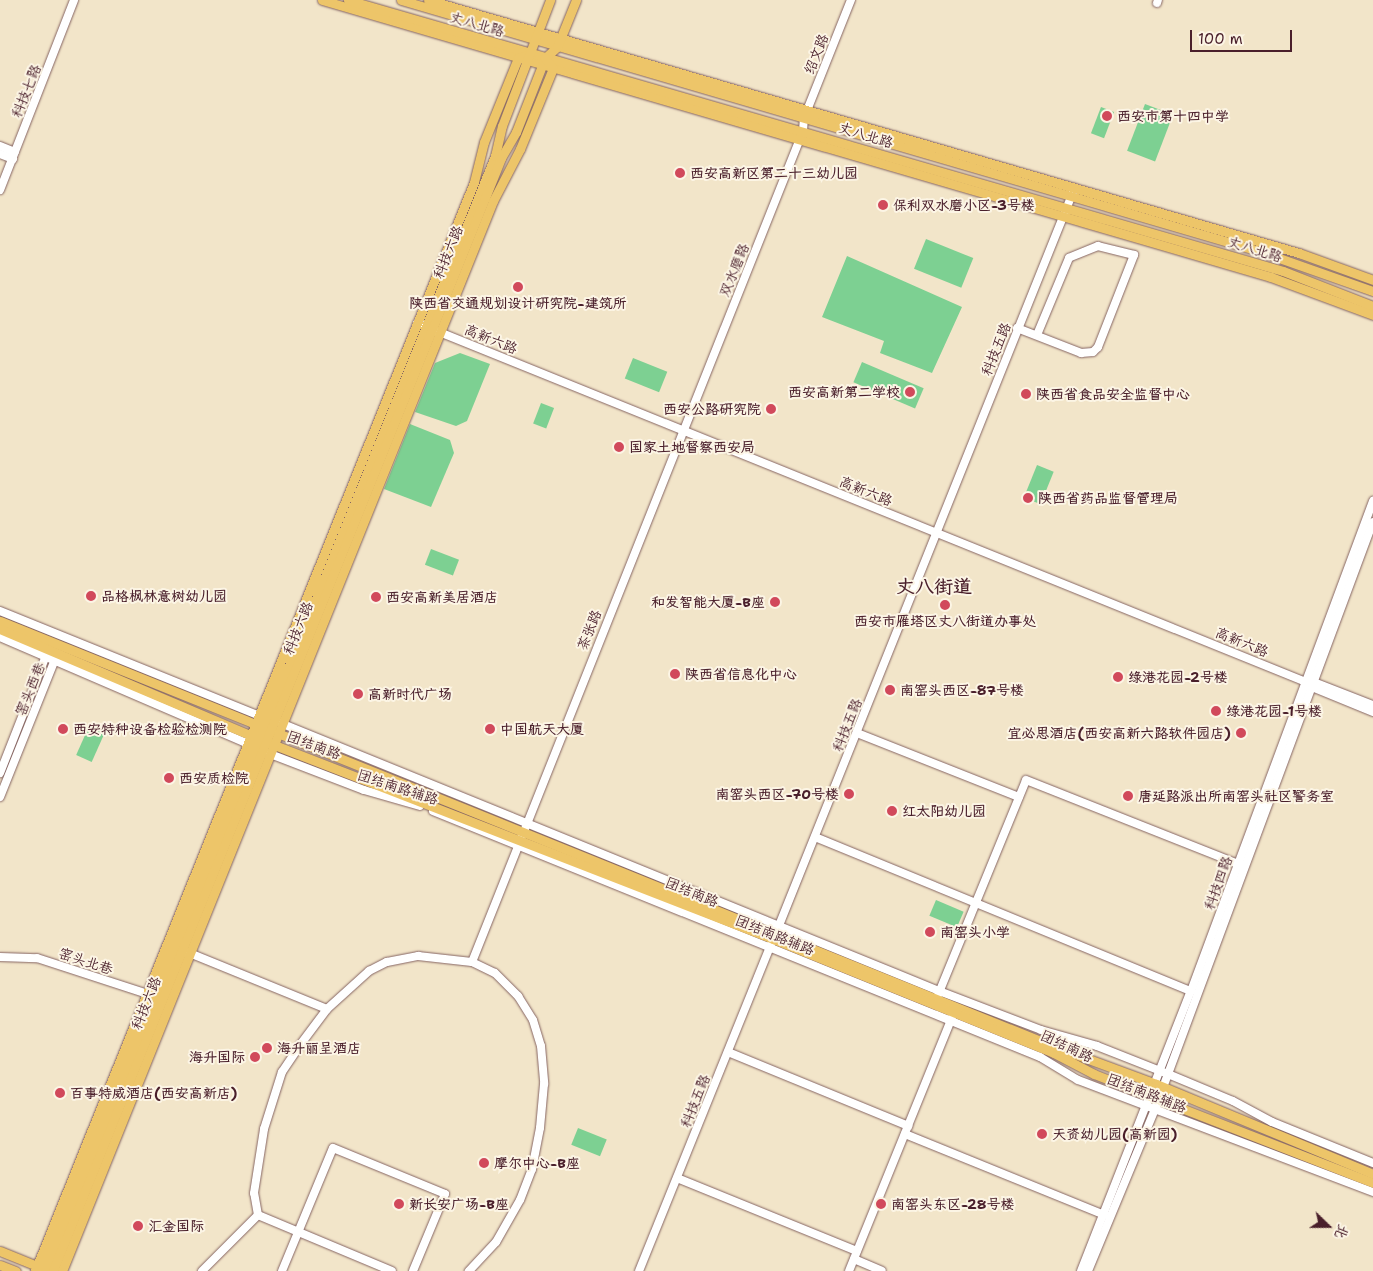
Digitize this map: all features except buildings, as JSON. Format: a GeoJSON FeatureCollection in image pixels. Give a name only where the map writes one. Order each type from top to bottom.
{"type":"FeatureCollection","features":[{"type":"Feature","properties":{"kind":"main road"},"geometry":{"type":"LineString","coordinates":[[322,0],[518,58],[529,57]]}},
{"type":"Feature","properties":{"kind":"main road","name":"丈八北路"},"geometry":{"type":"LineString","coordinates":[[348,0],[544,62],[801,135],[1064,213],[1283,271],[1373,306]]}},
{"type":"Feature","properties":{"kind":"main road","name":"丈八北路"},"geometry":{"type":"LineString","coordinates":[[402,0],[536,36],[1072,192],[1262,252],[1373,292]]}},
{"type":"Feature","properties":{"kind":"main road"},"geometry":{"type":"LineString","coordinates":[[428,0],[536,36]]}},
{"type":"Feature","properties":{"kind":"main road","name":"科技六路"},"geometry":{"type":"LineString","coordinates":[[44,1270],[155,997],[183,950],[261,745],[429,328],[495,156],[502,126],[550,0]]}},
{"type":"Feature","properties":{"kind":"main road","name":"科技六路"},"geometry":{"type":"LineString","coordinates":[[429,328],[544,62],[558,43],[576,0]]}},
{"type":"Feature","properties":{"kind":"main road"},"geometry":{"type":"LineString","coordinates":[[429,328],[474,182],[484,142],[518,58]]}},
{"type":"Feature","properties":{"kind":"main road"},"geometry":{"type":"LineString","coordinates":[[544,62],[553,68],[801,135]]}},
{"type":"Feature","properties":{"kind":"main road"},"geometry":{"type":"LineString","coordinates":[[62,1271],[261,745],[429,328],[520,149],[553,68]]}},
{"type":"Feature","properties":{"kind":"main road"},"geometry":{"type":"LineString","coordinates":[[1072,192],[1299,253],[1373,280]]}},
{"type":"Feature","properties":{"kind":"main road"},"geometry":{"type":"LineString","coordinates":[[1064,213],[1271,277],[1373,315]]}},
{"type":"Feature","properties":{"kind":"main road","name":"团结南路"},"geometry":{"type":"LineString","coordinates":[[0,621],[53,651],[267,730],[774,936],[938,994],[1373,1174]]}},
{"type":"Feature","properties":{"kind":"main road","name":"团结南路"},"geometry":{"type":"LineString","coordinates":[[0,629],[261,745],[522,835]]}},
{"type":"Feature","properties":{"kind":"main road"},"geometry":{"type":"LineString","coordinates":[[155,997],[261,745]]}},
{"type":"Feature","properties":{"kind":"main road","name":"团结南路"},"geometry":{"type":"LineString","coordinates":[[774,936],[952,1017],[1373,1183]]}},
{"type":"Feature","properties":{"kind":"main road"},"geometry":{"type":"LineString","coordinates":[[0,1251],[44,1270]]}},
{"type":"Feature","properties":{"kind":"main road"},"geometry":{"type":"LineString","coordinates":[[0,1265],[16,1271]]}},
{"type":"Feature","properties":{"kind":"street","name":"科技七路"},"geometry":{"type":"LineString","coordinates":[[64,30],[74,0]]}},
{"type":"Feature","properties":{"kind":"street","name":"科技七路"},"geometry":{"type":"LineString","coordinates":[[0,190],[64,30],[78,0]]}},
{"type":"Feature","properties":{"kind":"street","name":"绍文路"},"geometry":{"type":"LineString","coordinates":[[805,114],[851,0]]}},
{"type":"Feature","properties":{"kind":"street","name":"双水磨路"},"geometry":{"type":"LineString","coordinates":[[684,430],[801,135],[805,114]]}},
{"type":"Feature","properties":{"kind":"street"},"geometry":{"type":"LineString","coordinates":[[0,146],[14,155]]}},
{"type":"Feature","properties":{"kind":"street"},"geometry":{"type":"LineString","coordinates":[[0,154],[14,155]]}},
{"type":"Feature","properties":{"kind":"street","name":"科技五路"},"geometry":{"type":"LineString","coordinates":[[639,1271],[857,733],[1072,192]]}},
{"type":"Feature","properties":{"kind":"street"},"geometry":{"type":"LineString","coordinates":[[1018,328],[1081,353],[1093,352],[1098,348],[1134,255],[1098,246],[1069,258],[1037,335]]}},
{"type":"Feature","properties":{"kind":"street","name":"高新六路"},"geometry":{"type":"LineString","coordinates":[[429,328],[1311,683],[1373,705]]}},
{"type":"Feature","properties":{"kind":"street","name":"茶张路"},"geometry":{"type":"LineString","coordinates":[[472,962],[684,430]]}},
{"type":"Feature","properties":{"kind":"street","name":"科技四路"},"geometry":{"type":"LineString","coordinates":[[1311,683],[1373,501]]}},
{"type":"Feature","properties":{"kind":"street","name":"科技四路"},"geometry":{"type":"LineString","coordinates":[[1088,1271],[1373,522]]}},
{"type":"Feature","properties":{"kind":"street","name":"团结南路辅路"},"geometry":{"type":"LineString","coordinates":[[0,611],[271,720],[522,835],[774,936]]}},
{"type":"Feature","properties":{"kind":"street"},"geometry":{"type":"LineString","coordinates":[[0,637],[53,651]]}},
{"type":"Feature","properties":{"kind":"street","name":"窑头西巷"},"geometry":{"type":"LineString","coordinates":[[0,773],[53,651]]}},
{"type":"Feature","properties":{"kind":"street","name":"窑头西巷"},"geometry":{"type":"LineString","coordinates":[[0,797],[53,651]]}},
{"type":"Feature","properties":{"kind":"street","name":"高新六路"},"geometry":{"type":"LineString","coordinates":[[1311,683],[1373,712]]}},
{"type":"Feature","properties":{"kind":"street"},"geometry":{"type":"LineString","coordinates":[[857,733],[1019,797]]}},
{"type":"Feature","properties":{"kind":"street"},"geometry":{"type":"LineString","coordinates":[[938,994],[1026,780],[1242,866]]}},
{"type":"Feature","properties":{"kind":"street"},"geometry":{"type":"LineString","coordinates":[[815,837],[1191,991]]}},
{"type":"Feature","properties":{"kind":"street","name":"科技四路"},"geometry":{"type":"LineString","coordinates":[[1164,1072],[1191,991],[1242,866]]}},
{"type":"Feature","properties":{"kind":"street"},"geometry":{"type":"LineString","coordinates":[[183,950],[327,1009]]}},
{"type":"Feature","properties":{"kind":"street"},"geometry":{"type":"LineString","coordinates":[[258,1215],[254,1193],[257,1162],[282,1072],[327,1009],[369,971],[387,962],[418,956],[472,962],[495,973],[518,996],[534,1020],[542,1046],[544,1084],[537,1144],[520,1200],[496,1242],[469,1271]]}},
{"type":"Feature","properties":{"kind":"street","name":"窑头北巷"},"geometry":{"type":"LineString","coordinates":[[0,957],[37,958],[155,997]]}},
{"type":"Feature","properties":{"kind":"street","name":"团结南路辅路"},"geometry":{"type":"LineString","coordinates":[[938,994],[1041,1030],[1097,1046],[1164,1072],[1233,1101],[1272,1122],[1373,1163]]}},
{"type":"Feature","properties":{"kind":"street"},"geometry":{"type":"LineString","coordinates":[[849,1271],[952,1017]]}},
{"type":"Feature","properties":{"kind":"street","name":"团结南路辅路"},"geometry":{"type":"LineString","coordinates":[[952,1017],[1040,1057],[1078,1080],[1373,1192]]}},
{"type":"Feature","properties":{"kind":"street"},"geometry":{"type":"LineString","coordinates":[[728,1052],[908,1126]]}},
{"type":"Feature","properties":{"kind":"street","name":"科技四路"},"geometry":{"type":"LineString","coordinates":[[1081,1271],[1151,1108]]}},
{"type":"Feature","properties":{"kind":"street"},"geometry":{"type":"LineString","coordinates":[[905,1134],[1104,1215]]}},
{"type":"Feature","properties":{"kind":"street"},"geometry":{"type":"LineString","coordinates":[[282,1271],[332,1148],[445,1194],[413,1271]]}},
{"type":"Feature","properties":{"kind":"street"},"geometry":{"type":"LineString","coordinates":[[677,1178],[857,1251]]}},
{"type":"Feature","properties":{"kind":"street"},"geometry":{"type":"LineString","coordinates":[[258,1215],[392,1271]]}},
{"type":"Feature","properties":{"kind":"street"},"geometry":{"type":"LineString","coordinates":[[202,1271],[258,1215]]}},
{"type":"Feature","properties":{"kind":"street"},"geometry":{"type":"LineString","coordinates":[[854,1259],[882,1271]]}},
{"type":"Feature","properties":{"kind":"green space"},"geometry":{"type":"Polygon","coordinates":[[[1145,104],[1173,115],[1155,161],[1127,151],[1145,104]]]}},
{"type":"Feature","properties":{"kind":"green space"},"geometry":{"type":"Polygon","coordinates":[[[1101,107],[1114,112],[1104,138],[1091,133],[1101,107]]]}},
{"type":"Feature","properties":{"kind":"green space"},"geometry":{"type":"Polygon","coordinates":[[[926,239],[973,258],[961,288],[914,269],[926,239]]]}},
{"type":"Feature","properties":{"kind":"green space"},"geometry":{"type":"Polygon","coordinates":[[[847,256],[962,307],[932,373],[880,353],[884,341],[822,317],[847,256]]]}},
{"type":"Feature","properties":{"kind":"green space"},"geometry":{"type":"Polygon","coordinates":[[[460,353],[490,364],[467,421],[456,426],[415,412],[435,363],[460,353]]]}},
{"type":"Feature","properties":{"kind":"green space"},"geometry":{"type":"Polygon","coordinates":[[[633,358],[667,372],[659,392],[625,378],[633,358]]]}},
{"type":"Feature","properties":{"kind":"green space"},"geometry":{"type":"Polygon","coordinates":[[[862,362],[924,388],[915,408],[853,382],[862,362]]]}},
{"type":"Feature","properties":{"kind":"green space"},"geometry":{"type":"Polygon","coordinates":[[[541,403],[554,408],[546,429],[533,424],[541,403]]]}},
{"type":"Feature","properties":{"kind":"green space"},"geometry":{"type":"Polygon","coordinates":[[[410,424],[450,440],[454,453],[431,507],[384,489],[410,424]]]}},
{"type":"Feature","properties":{"kind":"green space"},"geometry":{"type":"Polygon","coordinates":[[[1037,465],[1054,472],[1041,504],[1024,497],[1037,465]]]}},
{"type":"Feature","properties":{"kind":"green space"},"geometry":{"type":"Polygon","coordinates":[[[431,549],[459,560],[453,576],[425,565],[431,549]]]}},
{"type":"Feature","properties":{"kind":"green space"},"geometry":{"type":"Polygon","coordinates":[[[90,724],[106,731],[92,762],[76,755],[90,724]]]}},
{"type":"Feature","properties":{"kind":"green space"},"geometry":{"type":"Polygon","coordinates":[[[936,900],[964,912],[957,927],[929,916],[936,900]]]}},
{"type":"Feature","properties":{"kind":"green space"},"geometry":{"type":"Polygon","coordinates":[[[578,1128],[607,1140],[600,1156],[571,1145],[578,1128]]]}},
{"type":"Feature","properties":{"kind":"place","name":"西安市第十四中学"},"geometry":{"type":"Point","coordinates":[1107,116]}},
{"type":"Feature","properties":{"kind":"place","name":"西安高新区第二十三幼儿园"},"geometry":{"type":"Point","coordinates":[680,173]}},
{"type":"Feature","properties":{"kind":"place","name":"保利双水磨小区-3号楼"},"geometry":{"type":"Point","coordinates":[883,205]}},
{"type":"Feature","properties":{"kind":"place","name":"陕西省交通规划设计研究院-建筑所"},"geometry":{"type":"Point","coordinates":[518,287]}},
{"type":"Feature","properties":{"kind":"place","name":"西安高新第二学校"},"geometry":{"type":"Point","coordinates":[910,392]}},
{"type":"Feature","properties":{"kind":"place","name":"陕西省食品安全监督中心"},"geometry":{"type":"Point","coordinates":[1026,394]}},
{"type":"Feature","properties":{"kind":"place","name":"西安公路研究院"},"geometry":{"type":"Point","coordinates":[771,409]}},
{"type":"Feature","properties":{"kind":"place","name":"国家土地督察西安局"},"geometry":{"type":"Point","coordinates":[619,447]}},
{"type":"Feature","properties":{"kind":"place","name":"陕西省药品监督管理局"},"geometry":{"type":"Point","coordinates":[1028,498]}},
{"type":"Feature","properties":{"kind":"place","name":"品格枫林意树幼儿园"},"geometry":{"type":"Point","coordinates":[91,596]}},
{"type":"Feature","properties":{"kind":"place","name":"西安高新美居酒店"},"geometry":{"type":"Point","coordinates":[376,597]}},
{"type":"Feature","properties":{"kind":"place","name":"和发智能大厦-B座"},"geometry":{"type":"Point","coordinates":[775,602]}},
{"type":"Feature","properties":{"kind":"place","name":"西安市雁塔区丈八街道办事处"},"geometry":{"type":"Point","coordinates":[945,605]}},
{"type":"Feature","properties":{"kind":"place","name":"陕西省信息化中心"},"geometry":{"type":"Point","coordinates":[675,674]}},
{"type":"Feature","properties":{"kind":"place","name":"绿港花园-2号楼"},"geometry":{"type":"Point","coordinates":[1118,677]}},
{"type":"Feature","properties":{"kind":"place","name":"南窑头西区-87号楼"},"geometry":{"type":"Point","coordinates":[890,690]}},
{"type":"Feature","properties":{"kind":"place","name":"高新时代广场"},"geometry":{"type":"Point","coordinates":[358,694]}},
{"type":"Feature","properties":{"kind":"place","name":"绿港花园-1号楼"},"geometry":{"type":"Point","coordinates":[1216,711]}},
{"type":"Feature","properties":{"kind":"place","name":"西安特种设备检验检测院"},"geometry":{"type":"Point","coordinates":[63,729]}},
{"type":"Feature","properties":{"kind":"place","name":"中国航天大厦"},"geometry":{"type":"Point","coordinates":[490,729]}},
{"type":"Feature","properties":{"kind":"place","name":"宜必思酒店(西安高新六路软件园店)"},"geometry":{"type":"Point","coordinates":[1241,733]}},
{"type":"Feature","properties":{"kind":"place","name":"西安质检院"},"geometry":{"type":"Point","coordinates":[169,778]}},
{"type":"Feature","properties":{"kind":"place","name":"南窑头西区-70号楼"},"geometry":{"type":"Point","coordinates":[849,794]}},
{"type":"Feature","properties":{"kind":"place","name":"唐延路派出所南窑头社区警务室"},"geometry":{"type":"Point","coordinates":[1128,796]}},
{"type":"Feature","properties":{"kind":"place","name":"红太阳幼儿园"},"geometry":{"type":"Point","coordinates":[892,811]}},
{"type":"Feature","properties":{"kind":"place","name":"南窑头小学"},"geometry":{"type":"Point","coordinates":[930,932]}},
{"type":"Feature","properties":{"kind":"place","name":"海升丽呈酒店"},"geometry":{"type":"Point","coordinates":[267,1048]}},
{"type":"Feature","properties":{"kind":"place","name":"海升国际"},"geometry":{"type":"Point","coordinates":[255,1057]}},
{"type":"Feature","properties":{"kind":"place","name":"百事特威酒店(西安高新店)"},"geometry":{"type":"Point","coordinates":[60,1093]}},
{"type":"Feature","properties":{"kind":"place","name":"天资幼儿园(高新园)"},"geometry":{"type":"Point","coordinates":[1042,1134]}},
{"type":"Feature","properties":{"kind":"place","name":"摩尔中心-B座"},"geometry":{"type":"Point","coordinates":[484,1163]}},
{"type":"Feature","properties":{"kind":"place","name":"新长安广场-B座"},"geometry":{"type":"Point","coordinates":[399,1204]}},
{"type":"Feature","properties":{"kind":"place","name":"南窑头东区-28号楼"},"geometry":{"type":"Point","coordinates":[881,1204]}},
{"type":"Feature","properties":{"kind":"place","name":"汇金国际"},"geometry":{"type":"Point","coordinates":[138,1226]}},
{"type":"Feature","properties":{"kind":"district","name":"丈八街道"},"geometry":{"type":"Point","coordinates":[934,587]}}]}
